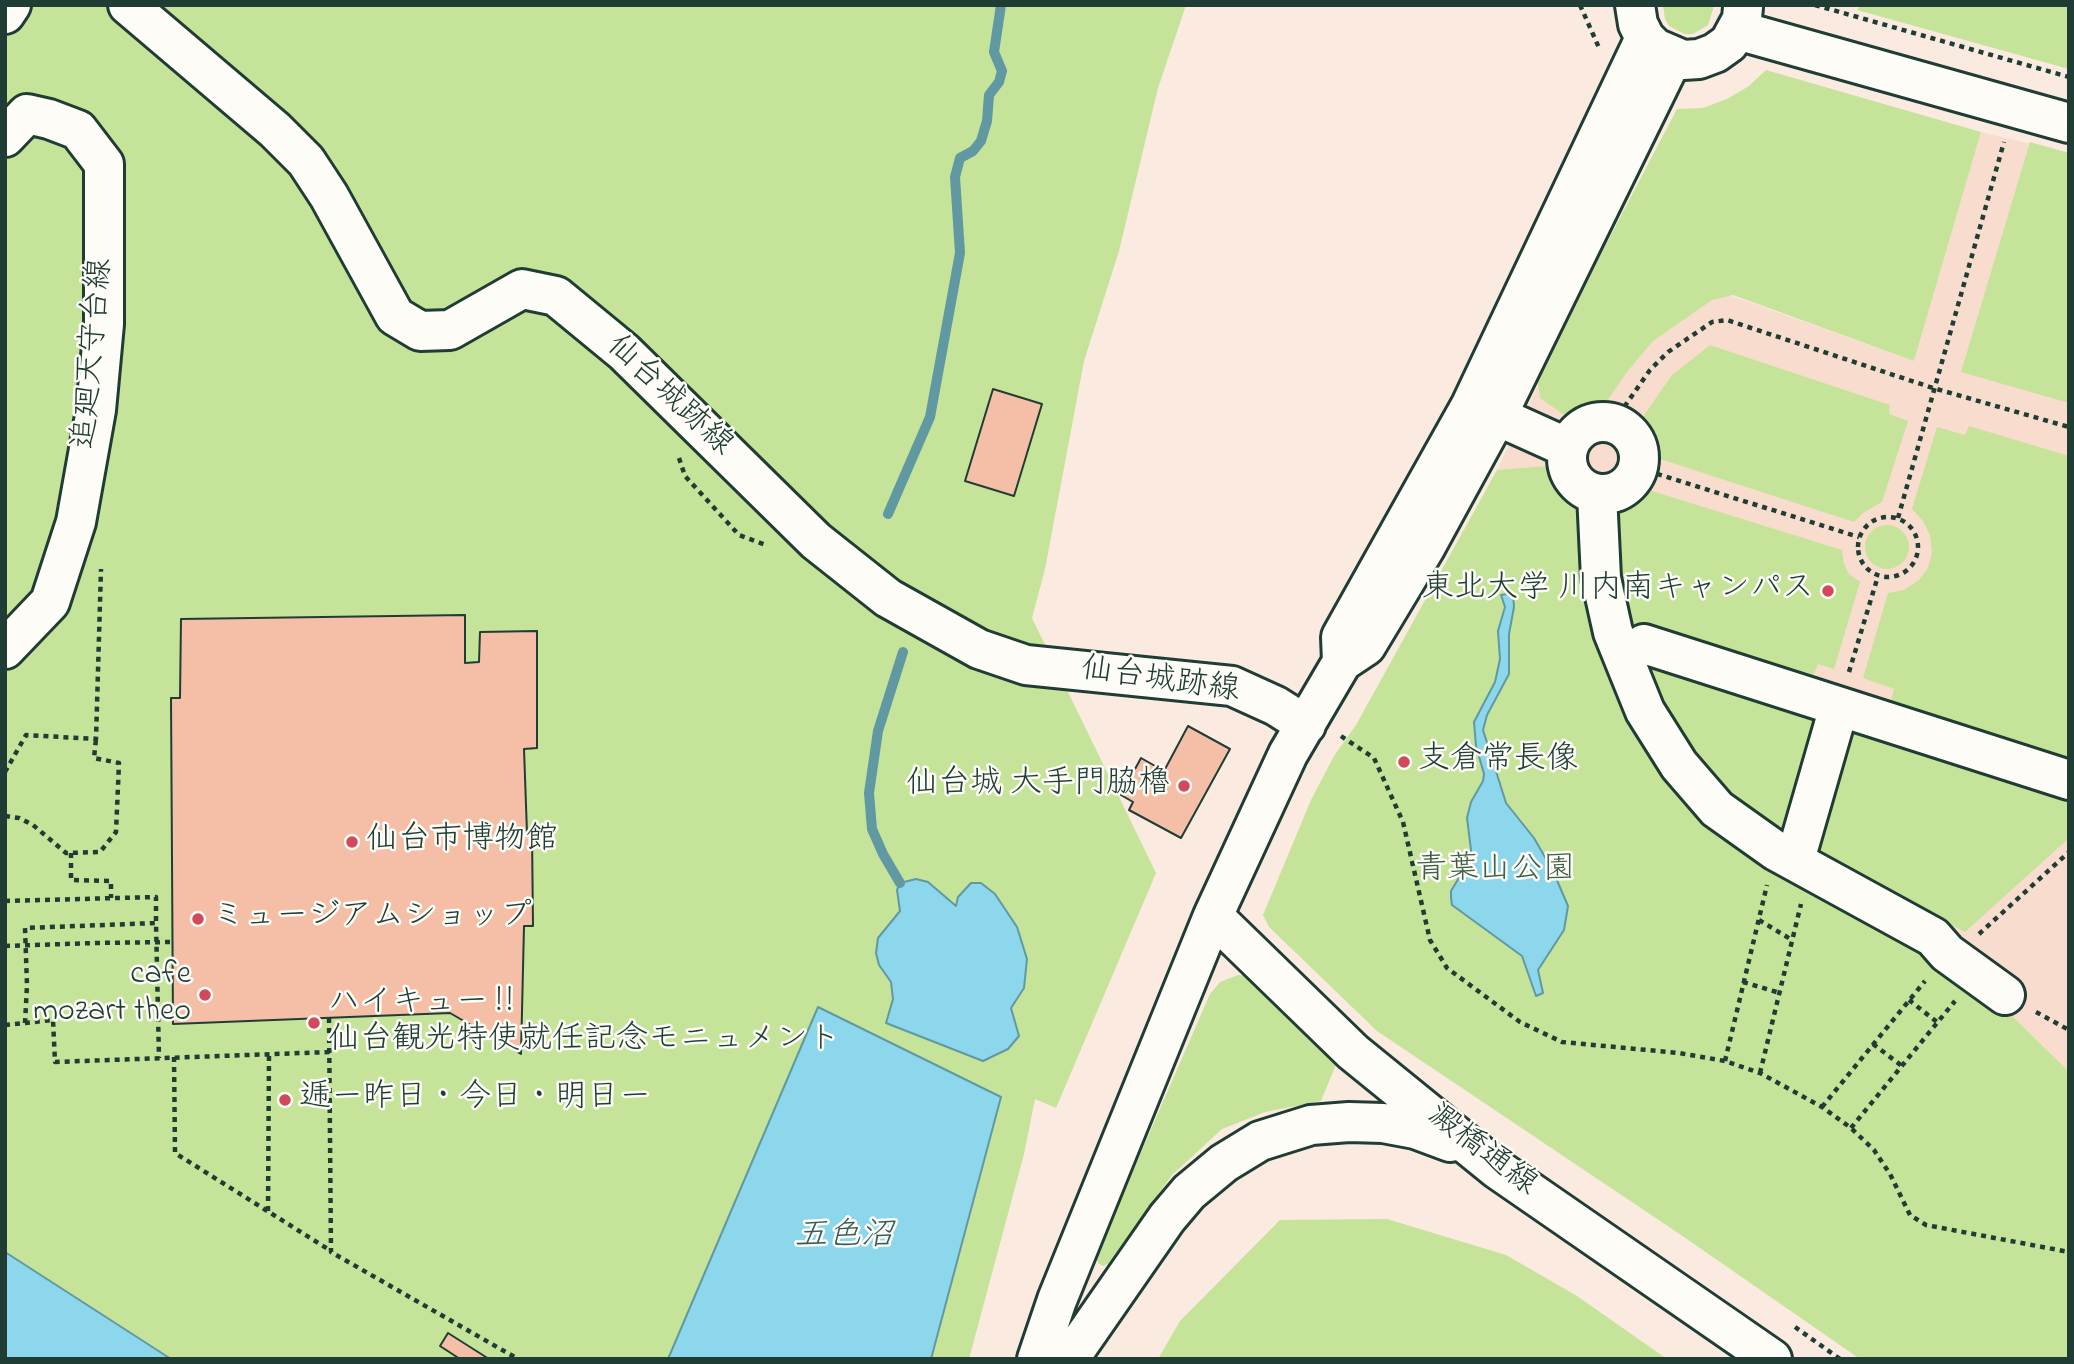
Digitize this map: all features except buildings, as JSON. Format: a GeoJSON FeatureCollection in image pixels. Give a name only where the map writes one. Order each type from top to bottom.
{"type":"FeatureCollection","features":[{"type":"Feature","properties":{"kind":"street"},"geometry":{"type":"LineString","coordinates":[[5,14],[11,5]]}},
{"type":"Feature","properties":{"kind":"street","name":"仙台城跡線"},"geometry":{"type":"LineString","coordinates":[[128,5],[275,131],[306,161],[395,316],[420,331],[450,330],[522,289],[556,296],[624,352],[816,541],[888,598],[979,649],[1026,666],[1233,686],[1322,730]]}},
{"type":"Feature","properties":{"kind":"street"},"geometry":{"type":"LineString","coordinates":[[1651,33],[1699,59],[1715,53],[1729,43],[1742,14]]}},
{"type":"Feature","properties":{"kind":"street"},"geometry":{"type":"LineString","coordinates":[[1742,14],[2069,97]]}},
{"type":"Feature","properties":{"kind":"street"},"geometry":{"type":"LineString","coordinates":[[1742,14],[2069,123]]}},
{"type":"Feature","properties":{"kind":"street"},"geometry":{"type":"LineString","coordinates":[[1342,662],[1366,646],[1497,416],[1651,33]]}},
{"type":"Feature","properties":{"kind":"street"},"geometry":{"type":"LineString","coordinates":[[1037,1359],[1056,1300],[1213,916],[1288,754],[1322,730],[1342,662],[1341,637],[1471,405],[1651,33]]}},
{"type":"Feature","properties":{"kind":"street","name":"追廻天守台線"},"geometry":{"type":"LineString","coordinates":[[5,137],[27,114],[49,119],[78,130],[104,164],[104,324],[96,410],[76,522],[50,602],[5,649]]}},
{"type":"Feature","properties":{"kind":"street"},"geometry":{"type":"LineString","coordinates":[[1497,416],[1568,448]]}},
{"type":"Feature","properties":{"kind":"street"},"geometry":{"type":"LineString","coordinates":[[1613,423],[1632,436],[1639,457],[1638,468],[1634,477],[1618,491],[1597,494],[1585,490],[1569,472],[1566,460],[1568,448],[1573,438],[1590,424],[1613,423]]}},
{"type":"Feature","properties":{"kind":"street"},"geometry":{"type":"LineString","coordinates":[[1597,494],[1601,578],[1613,632],[1645,711],[1679,765],[1717,809],[1794,860],[1933,937],[1970,970]]}},
{"type":"Feature","properties":{"kind":"street"},"geometry":{"type":"LineString","coordinates":[[1644,644],[2069,780]]}},
{"type":"Feature","properties":{"kind":"street"},"geometry":{"type":"LineString","coordinates":[[1794,860],[1839,707]]}},
{"type":"Feature","properties":{"kind":"street","name":"澱橋通線"},"geometry":{"type":"LineString","coordinates":[[1213,916],[1353,1052],[1497,1168],[1772,1359]]}},
{"type":"Feature","properties":{"kind":"street"},"geometry":{"type":"LineString","coordinates":[[1069,1359],[1167,1218],[1189,1192],[1224,1163],[1260,1141],[1311,1125],[1383,1123],[1415,1129],[1446,1140],[1497,1168]]}},
{"type":"Feature","properties":{"kind":"path"},"geometry":{"type":"LineString","coordinates":[[1815,5],[2069,77]]}},
{"type":"Feature","properties":{"kind":"path"},"geometry":{"type":"LineString","coordinates":[[1839,12],[1843,5]]}},
{"type":"Feature","properties":{"kind":"path"},"geometry":{"type":"LineString","coordinates":[[1898,518],[2004,140]]}},
{"type":"Feature","properties":{"kind":"path"},"geometry":{"type":"LineString","coordinates":[[1613,423],[1650,370],[1668,352],[1712,322],[1727,320],[1933,388],[2069,427]]}},
{"type":"Feature","properties":{"kind":"path"},"geometry":{"type":"LineString","coordinates":[[1638,468],[1859,537]]}},
{"type":"Feature","properties":{"kind":"path"},"geometry":{"type":"LineString","coordinates":[[1880,518],[1898,518],[1907,523],[1917,538],[1917,557],[1906,573],[1897,577],[1878,576],[1863,565],[1858,556],[1859,537],[1870,522],[1880,518]]}},
{"type":"Feature","properties":{"kind":"path"},"geometry":{"type":"LineString","coordinates":[[5,817],[19,818],[33,825],[66,853],[100,852],[116,832],[119,763],[94,758],[101,568]]}},
{"type":"Feature","properties":{"kind":"path"},"geometry":{"type":"LineString","coordinates":[[1839,707],[1878,576]]}},
{"type":"Feature","properties":{"kind":"path"},"geometry":{"type":"LineString","coordinates":[[1322,730],[1374,758],[1403,822],[1430,940],[1447,968],[1520,1021],[1562,1042],[1667,1051],[1725,1061],[1760,1073],[1822,1107],[1851,1128],[1874,1150],[1890,1174],[1910,1215],[1926,1225],[2069,1252]]}},
{"type":"Feature","properties":{"kind":"path"},"geometry":{"type":"LineString","coordinates":[[5,772],[26,735],[96,739]]}},
{"type":"Feature","properties":{"kind":"path"},"geometry":{"type":"LineString","coordinates":[[1851,1128],[1937,1022],[1970,970],[2069,852]]}},
{"type":"Feature","properties":{"kind":"path"},"geometry":{"type":"LineString","coordinates":[[71,853],[71,880],[111,881],[111,898]]}},
{"type":"Feature","properties":{"kind":"path"},"geometry":{"type":"LineString","coordinates":[[1725,1061],[1759,920],[1794,860]]}},
{"type":"Feature","properties":{"kind":"path"},"geometry":{"type":"LineString","coordinates":[[1760,1073],[1792,940],[1794,860]]}},
{"type":"Feature","properties":{"kind":"path"},"geometry":{"type":"LineString","coordinates":[[5,901],[156,897],[159,1058]]}},
{"type":"Feature","properties":{"kind":"path"},"geometry":{"type":"LineString","coordinates":[[1759,920],[1792,940]]}},
{"type":"Feature","properties":{"kind":"path"},"geometry":{"type":"LineString","coordinates":[[25,1023],[25,928],[156,923]]}},
{"type":"Feature","properties":{"kind":"path"},"geometry":{"type":"LineString","coordinates":[[5,946],[172,942]]}},
{"type":"Feature","properties":{"kind":"path"},"geometry":{"type":"LineString","coordinates":[[1822,1107],[1909,1000],[1970,970]]}},
{"type":"Feature","properties":{"kind":"path"},"geometry":{"type":"LineString","coordinates":[[1743,982],[1780,993]]}},
{"type":"Feature","properties":{"kind":"path"},"geometry":{"type":"LineString","coordinates":[[1909,1000],[1937,1022]]}},
{"type":"Feature","properties":{"kind":"path"},"geometry":{"type":"LineString","coordinates":[[329,1018],[331,1251]]}},
{"type":"Feature","properties":{"kind":"path"},"geometry":{"type":"LineString","coordinates":[[5,1025],[53,1020],[55,1062],[330,1052]]}},
{"type":"Feature","properties":{"kind":"path"},"geometry":{"type":"LineString","coordinates":[[1873,1044],[1902,1066]]}},
{"type":"Feature","properties":{"kind":"path"},"geometry":{"type":"LineString","coordinates":[[268,1212],[269,1054]]}},
{"type":"Feature","properties":{"kind":"path"},"geometry":{"type":"LineString","coordinates":[[174,1057],[174,1153],[331,1251],[518,1359]]}},
{"type":"Feature","properties":{"kind":"shaded area","name":"東北大学 川内南キャンパス"},"geometry":{"type":"Polygon","coordinates":[[[1981,132],[2069,153],[2069,1094],[1682,799],[1650,753],[1470,521],[1603,250],[1914,361],[1981,132]]]}},
{"type":"Feature","properties":{"kind":"green space"},"geometry":{"type":"Polygon","coordinates":[[[5,5],[1186,5],[1158,88],[1119,251],[1084,361],[1045,569],[1032,618],[1156,873],[1056,1108],[1035,1099],[1024,1154],[969,1359],[5,1359],[5,5]]]}},
{"type":"Feature","properties":{"kind":"green space"},"geometry":{"type":"Polygon","coordinates":[[[1663,5],[1713,5],[1713,9],[1708,25],[1693,34],[1685,34],[1669,26],[1663,5]]]}},
{"type":"Feature","properties":{"kind":"green space"},"geometry":{"type":"Polygon","coordinates":[[[1861,5],[2069,5],[2069,69],[1857,10],[1861,5]]]}},
{"type":"Feature","properties":{"kind":"green space"},"geometry":{"type":"Polygon","coordinates":[[[1766,70],[1981,132],[1914,361],[1733,295],[1712,300],[1653,341],[1603,407],[1583,408],[1567,417],[1540,398],[1538,383],[1603,250],[1677,109],[1703,108],[1727,99],[1749,86],[1766,70]]]}},
{"type":"Feature","properties":{"kind":"green space"},"geometry":{"type":"Polygon","coordinates":[[[2030,142],[2069,153],[2069,403],[1961,372],[2030,142]]]}},
{"type":"Feature","properties":{"kind":"green space"},"geometry":{"type":"Polygon","coordinates":[[[1710,345],[1890,405],[1889,414],[1908,421],[1882,502],[1854,522],[1660,459],[1657,445],[1640,421],[1672,375],[1710,345]]]}},
{"type":"Feature","properties":{"kind":"green space"},"geometry":{"type":"Polygon","coordinates":[[[1969,426],[2069,456],[2069,764],[1889,709],[1894,689],[1863,678],[1888,593],[1904,590],[1919,580],[1928,568],[1932,553],[1930,535],[1923,521],[1912,509],[1937,427],[1965,435],[1969,426]]]}},
{"type":"Feature","properties":{"kind":"green space","name":"青葉山公園"},"geometry":{"type":"Polygon","coordinates":[[[1550,466],[1582,516],[1650,753],[1682,799],[1764,859],[1935,954],[2003,1007],[2069,1072],[2069,1359],[1860,1359],[1377,1031],[1269,927],[1263,915],[1311,800],[1334,756],[1356,725],[1497,470],[1550,466]]]}},
{"type":"Feature","properties":{"kind":"green space"},"geometry":{"type":"Polygon","coordinates":[[[1649,490],[1842,550],[1849,574],[1860,582],[1834,669],[1818,664],[1810,684],[1627,623],[1617,586],[1613,513],[1628,509],[1649,490]]]}},
{"type":"Feature","properties":{"kind":"green space"},"geometry":{"type":"Polygon","coordinates":[[[1887,525],[1903,531],[1909,547],[1903,563],[1887,569],[1871,563],[1865,547],[1871,531],[1887,525]]]}},
{"type":"Feature","properties":{"kind":"green space"},"geometry":{"type":"Polygon","coordinates":[[[1648,663],[1820,719],[1786,837],[1714,785],[1661,708],[1648,663]]]}},
{"type":"Feature","properties":{"kind":"green space"},"geometry":{"type":"Polygon","coordinates":[[[1850,730],[2069,797],[2069,838],[1965,932],[1815,851],[1850,730]]]}},
{"type":"Feature","properties":{"kind":"green space"},"geometry":{"type":"Polygon","coordinates":[[[1238,975],[1249,976],[1337,1062],[1321,1101],[1265,1112],[1222,1129],[1172,1175],[1108,1264],[1103,1266],[1097,1259],[1101,1244],[1210,994],[1220,982],[1238,975]]]}},
{"type":"Feature","properties":{"kind":"green space"},"geometry":{"type":"Polygon","coordinates":[[[1387,1219],[1506,1255],[1577,1296],[1667,1359],[1158,1359],[1180,1321],[1280,1220],[1387,1219]]]}},
{"type":"Feature","properties":{"kind":"water"},"geometry":{"type":"Polygon","coordinates":[[[1513,593],[1509,674],[1487,715],[1483,730],[1506,803],[1534,838],[1553,871],[1568,906],[1564,930],[1538,970],[1543,993],[1536,996],[1522,956],[1452,905],[1451,898],[1451,891],[1469,861],[1471,850],[1467,818],[1484,774],[1476,746],[1474,722],[1495,682],[1500,659],[1498,631],[1505,607],[1501,595],[1513,593]]]}},
{"type":"Feature","properties":{"kind":"water"},"geometry":{"type":"Polygon","coordinates":[[[916,879],[928,882],[956,906],[958,897],[971,883],[981,883],[995,894],[1017,927],[1027,959],[1024,988],[1011,1008],[1019,1036],[1008,1049],[983,1061],[886,1023],[893,999],[891,982],[879,965],[876,953],[878,938],[900,911],[897,890],[900,883],[916,879]]]}},
{"type":"Feature","properties":{"kind":"water","name":"五色沼"},"geometry":{"type":"Polygon","coordinates":[[[818,1007],[1001,1097],[931,1359],[668,1359],[818,1007]]]}},
{"type":"Feature","properties":{"kind":"water"},"geometry":{"type":"Polygon","coordinates":[[[5,1252],[171,1359],[5,1359],[5,1252]]]}},
{"type":"Feature","properties":{"kind":"waterway"},"geometry":{"type":"LineString","coordinates":[[888,514],[930,417],[960,253],[955,177],[960,158],[973,151],[981,141],[987,121],[989,95],[999,82],[1002,71],[994,52],[1001,5]]}},
{"type":"Feature","properties":{"kind":"waterway"},"geometry":{"type":"LineString","coordinates":[[900,883],[872,829],[869,793],[878,731],[903,652]]}},
{"type":"Feature","properties":{"kind":"place","name":"東北大学 川内南キャンパス"},"geometry":{"type":"Point","coordinates":[1828,591]}},
{"type":"Feature","properties":{"kind":"place","name":"支倉常長像"},"geometry":{"type":"Point","coordinates":[1404,762]}},
{"type":"Feature","properties":{"kind":"place","name":"仙台城 大手門脇櫓"},"geometry":{"type":"Point","coordinates":[1184,786]}},
{"type":"Feature","properties":{"kind":"place","name":"仙台市博物館"},"geometry":{"type":"Point","coordinates":[352,842]}},
{"type":"Feature","properties":{"kind":"place","name":"ミュージアムショップ"},"geometry":{"type":"Point","coordinates":[198,919]}},
{"type":"Feature","properties":{"kind":"place","name":"cafe mozart theo"},"geometry":{"type":"Point","coordinates":[205,995]}},
{"type":"Feature","properties":{"kind":"place","name":"ハイキュー‼ 仙台観光特使就任記念モニュメント"},"geometry":{"type":"Point","coordinates":[314,1023]}},
{"type":"Feature","properties":{"kind":"place","name":"逓ー昨日・今日・明日ー"},"geometry":{"type":"Point","coordinates":[285,1100]}}]}
